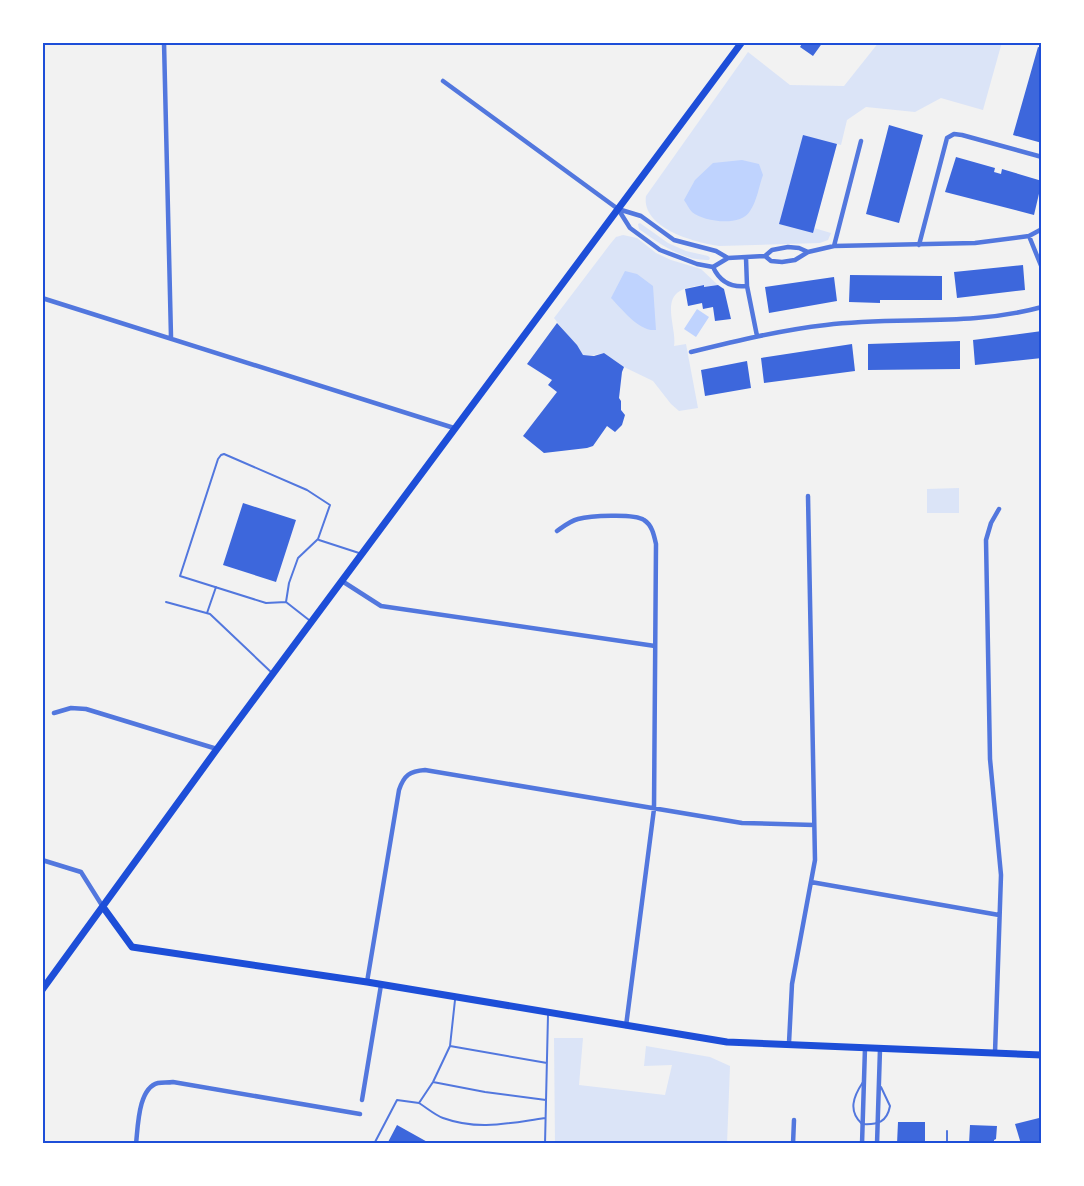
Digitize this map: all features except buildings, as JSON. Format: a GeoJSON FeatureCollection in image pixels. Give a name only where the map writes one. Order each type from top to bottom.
{"type":"FeatureCollection","features":[{"type":"Feature","properties":{"kind":"main road"},"geometry":{"type":"LineString","coordinates":[[42,990],[217,749],[741,42]]}},
{"type":"Feature","properties":{"kind":"main road"},"geometry":{"type":"LineString","coordinates":[[103,907],[132,947],[367,982],[727,1042],[1042,1055]]}},
{"type":"Feature","properties":{"kind":"street"},"geometry":{"type":"LineString","coordinates":[[164,42],[171,337]]}},
{"type":"Feature","properties":{"kind":"street"},"geometry":{"type":"LineString","coordinates":[[443,81],[618,209],[641,216],[674,240],[716,251],[728,258],[765,256],[772,250],[788,247],[808,252]]}},
{"type":"Feature","properties":{"kind":"street"},"geometry":{"type":"LineString","coordinates":[[919,244],[947,138],[954,134],[962,135],[1042,157]]}},
{"type":"Feature","properties":{"kind":"street"},"geometry":{"type":"LineString","coordinates":[[834,246],[861,141]]}},
{"type":"Feature","properties":{"kind":"street"},"geometry":{"type":"LineString","coordinates":[[618,209],[630,228],[660,250],[697,264],[713,267],[728,258]]}},
{"type":"Feature","properties":{"kind":"street"},"geometry":{"type":"LineString","coordinates":[[765,256],[771,261],[782,262],[795,260],[808,252],[834,246],[975,243],[1029,236],[1042,230]]}},
{"type":"Feature","properties":{"kind":"street"},"geometry":{"type":"LineString","coordinates":[[1029,236],[1042,268]]}},
{"type":"Feature","properties":{"kind":"street"},"geometry":{"type":"LineString","coordinates":[[746,258],[747,286],[757,336]]}},
{"type":"Feature","properties":{"kind":"street"},"geometry":{"type":"LineString","coordinates":[[713,267],[717,275],[731,286],[747,286]]}},
{"type":"Feature","properties":{"kind":"street"},"geometry":{"type":"LineString","coordinates":[[42,298],[454,428]]}},
{"type":"Feature","properties":{"kind":"street"},"geometry":{"type":"LineString","coordinates":[[691,352],[757,336],[827,325],[953,321],[986,318],[1042,307]]}},
{"type":"Feature","properties":{"kind":"street"},"geometry":{"type":"LineString","coordinates":[[789,1043],[792,984],[815,860],[808,495]]}},
{"type":"Feature","properties":{"kind":"street"},"geometry":{"type":"LineString","coordinates":[[995,1053],[1001,875],[990,759],[986,540],[991,522],[999,509]]}},
{"type":"Feature","properties":{"kind":"street"},"geometry":{"type":"LineString","coordinates":[[557,531],[579,518],[634,516],[649,524],[654,532],[656,544],[654,809],[626,1026]]}},
{"type":"Feature","properties":{"kind":"street"},"geometry":{"type":"LineString","coordinates":[[342,581],[381,606],[655,646]]}},
{"type":"Feature","properties":{"kind":"street"},"geometry":{"type":"LineString","coordinates":[[54,713],[70,708],[86,709],[217,749]]}},
{"type":"Feature","properties":{"kind":"street"},"geometry":{"type":"LineString","coordinates":[[367,982],[399,790],[402,780],[408,773],[425,770],[742,824],[814,825]]}},
{"type":"Feature","properties":{"kind":"street"},"geometry":{"type":"LineString","coordinates":[[42,860],[81,872],[103,907]]}},
{"type":"Feature","properties":{"kind":"street"},"geometry":{"type":"LineString","coordinates":[[811,882],[999,915]]}},
{"type":"Feature","properties":{"kind":"street"},"geometry":{"type":"LineString","coordinates":[[362,1100],[381,985]]}},
{"type":"Feature","properties":{"kind":"street"},"geometry":{"type":"LineString","coordinates":[[862,1144],[865,1048]]}},
{"type":"Feature","properties":{"kind":"street"},"geometry":{"type":"LineString","coordinates":[[877,1144],[880,1049]]}},
{"type":"Feature","properties":{"kind":"street"},"geometry":{"type":"LineString","coordinates":[[136,1144],[143,1101],[151,1087],[158,1083],[173,1082],[360,1114]]}},
{"type":"Feature","properties":{"kind":"street"},"geometry":{"type":"LineString","coordinates":[[793,1144],[794,1120]]}},
{"type":"Feature","properties":{"kind":"lane"},"geometry":{"type":"LineString","coordinates":[[286,602],[289,583],[298,558],[318,539],[330,505],[307,490],[224,454],[221,455],[180,576],[266,603],[286,602],[312,623]]}},
{"type":"Feature","properties":{"kind":"lane"},"geometry":{"type":"LineString","coordinates":[[318,539],[362,554]]}},
{"type":"Feature","properties":{"kind":"lane"},"geometry":{"type":"LineString","coordinates":[[207,613],[216,587]]}},
{"type":"Feature","properties":{"kind":"lane"},"geometry":{"type":"LineString","coordinates":[[166,602],[210,614],[273,674]]}},
{"type":"Feature","properties":{"kind":"lane"},"geometry":{"type":"LineString","coordinates":[[419,1103],[433,1082],[450,1046],[455,997]]}},
{"type":"Feature","properties":{"kind":"lane"},"geometry":{"type":"LineString","coordinates":[[545,1144],[548,1012]]}},
{"type":"Feature","properties":{"kind":"lane"},"geometry":{"type":"LineString","coordinates":[[450,1046],[547,1063]]}},
{"type":"Feature","properties":{"kind":"lane"},"geometry":{"type":"LineString","coordinates":[[864,1080],[854,1097],[853,1104],[854,1114],[862,1125],[877,1125],[887,1116],[890,1106],[878,1082]]}},
{"type":"Feature","properties":{"kind":"lane"},"geometry":{"type":"LineString","coordinates":[[433,1082],[546,1100]]}},
{"type":"Feature","properties":{"kind":"lane"},"geometry":{"type":"LineString","coordinates":[[374,1144],[398,1100],[419,1103],[441,1118],[470,1125],[487,1127],[545,1118]]}},
{"type":"Feature","properties":{"kind":"lane"},"geometry":{"type":"LineString","coordinates":[[947,1131],[947,1144]]}},
{"type":"Feature","properties":{"kind":"shaded area"},"geometry":{"type":"Polygon","coordinates":[[[879,42],[1002,42],[983,110],[941,98],[915,112],[866,107],[847,120],[841,145],[837,144],[814,228],[831,233],[828,240],[820,243],[719,246],[672,232],[652,217],[647,207],[646,196],[748,52],[790,85],[844,86],[879,42]]]}},
{"type":"Feature","properties":{"kind":"shaded area"},"geometry":{"type":"Polygon","coordinates":[[[640,223],[668,243],[686,251],[708,256],[709,260],[690,258],[672,251],[639,229],[638,224],[640,223]]]}},
{"type":"Feature","properties":{"kind":"shaded area"},"geometry":{"type":"Polygon","coordinates":[[[623,235],[637,238],[656,253],[671,260],[701,269],[718,285],[704,287],[703,285],[685,289],[675,296],[672,302],[674,346],[686,344],[698,408],[679,411],[653,381],[624,367],[604,353],[583,355],[554,318],[611,243],[616,237],[623,235]]]}},
{"type":"Feature","properties":{"kind":"shaded area"},"geometry":{"type":"Polygon","coordinates":[[[959,488],[959,513],[927,513],[927,489],[959,488]]]}},
{"type":"Feature","properties":{"kind":"shaded area"},"geometry":{"type":"Polygon","coordinates":[[[554,1038],[583,1038],[579,1085],[665,1095],[672,1065],[644,1066],[646,1046],[710,1057],[730,1066],[727,1144],[555,1144],[554,1038]]]}},
{"type":"Feature","properties":{"kind":"water"},"geometry":{"type":"Polygon","coordinates":[[[742,160],[759,164],[763,175],[750,211],[745,216],[731,221],[713,220],[692,212],[684,200],[695,180],[713,163],[742,160]]]}},
{"type":"Feature","properties":{"kind":"water"},"geometry":{"type":"Polygon","coordinates":[[[625,271],[637,274],[653,286],[656,330],[650,330],[637,324],[611,298],[625,271]]]}},
{"type":"Feature","properties":{"kind":"water"},"geometry":{"type":"Polygon","coordinates":[[[697,309],[709,317],[696,337],[684,329],[697,309]]]}}]}
